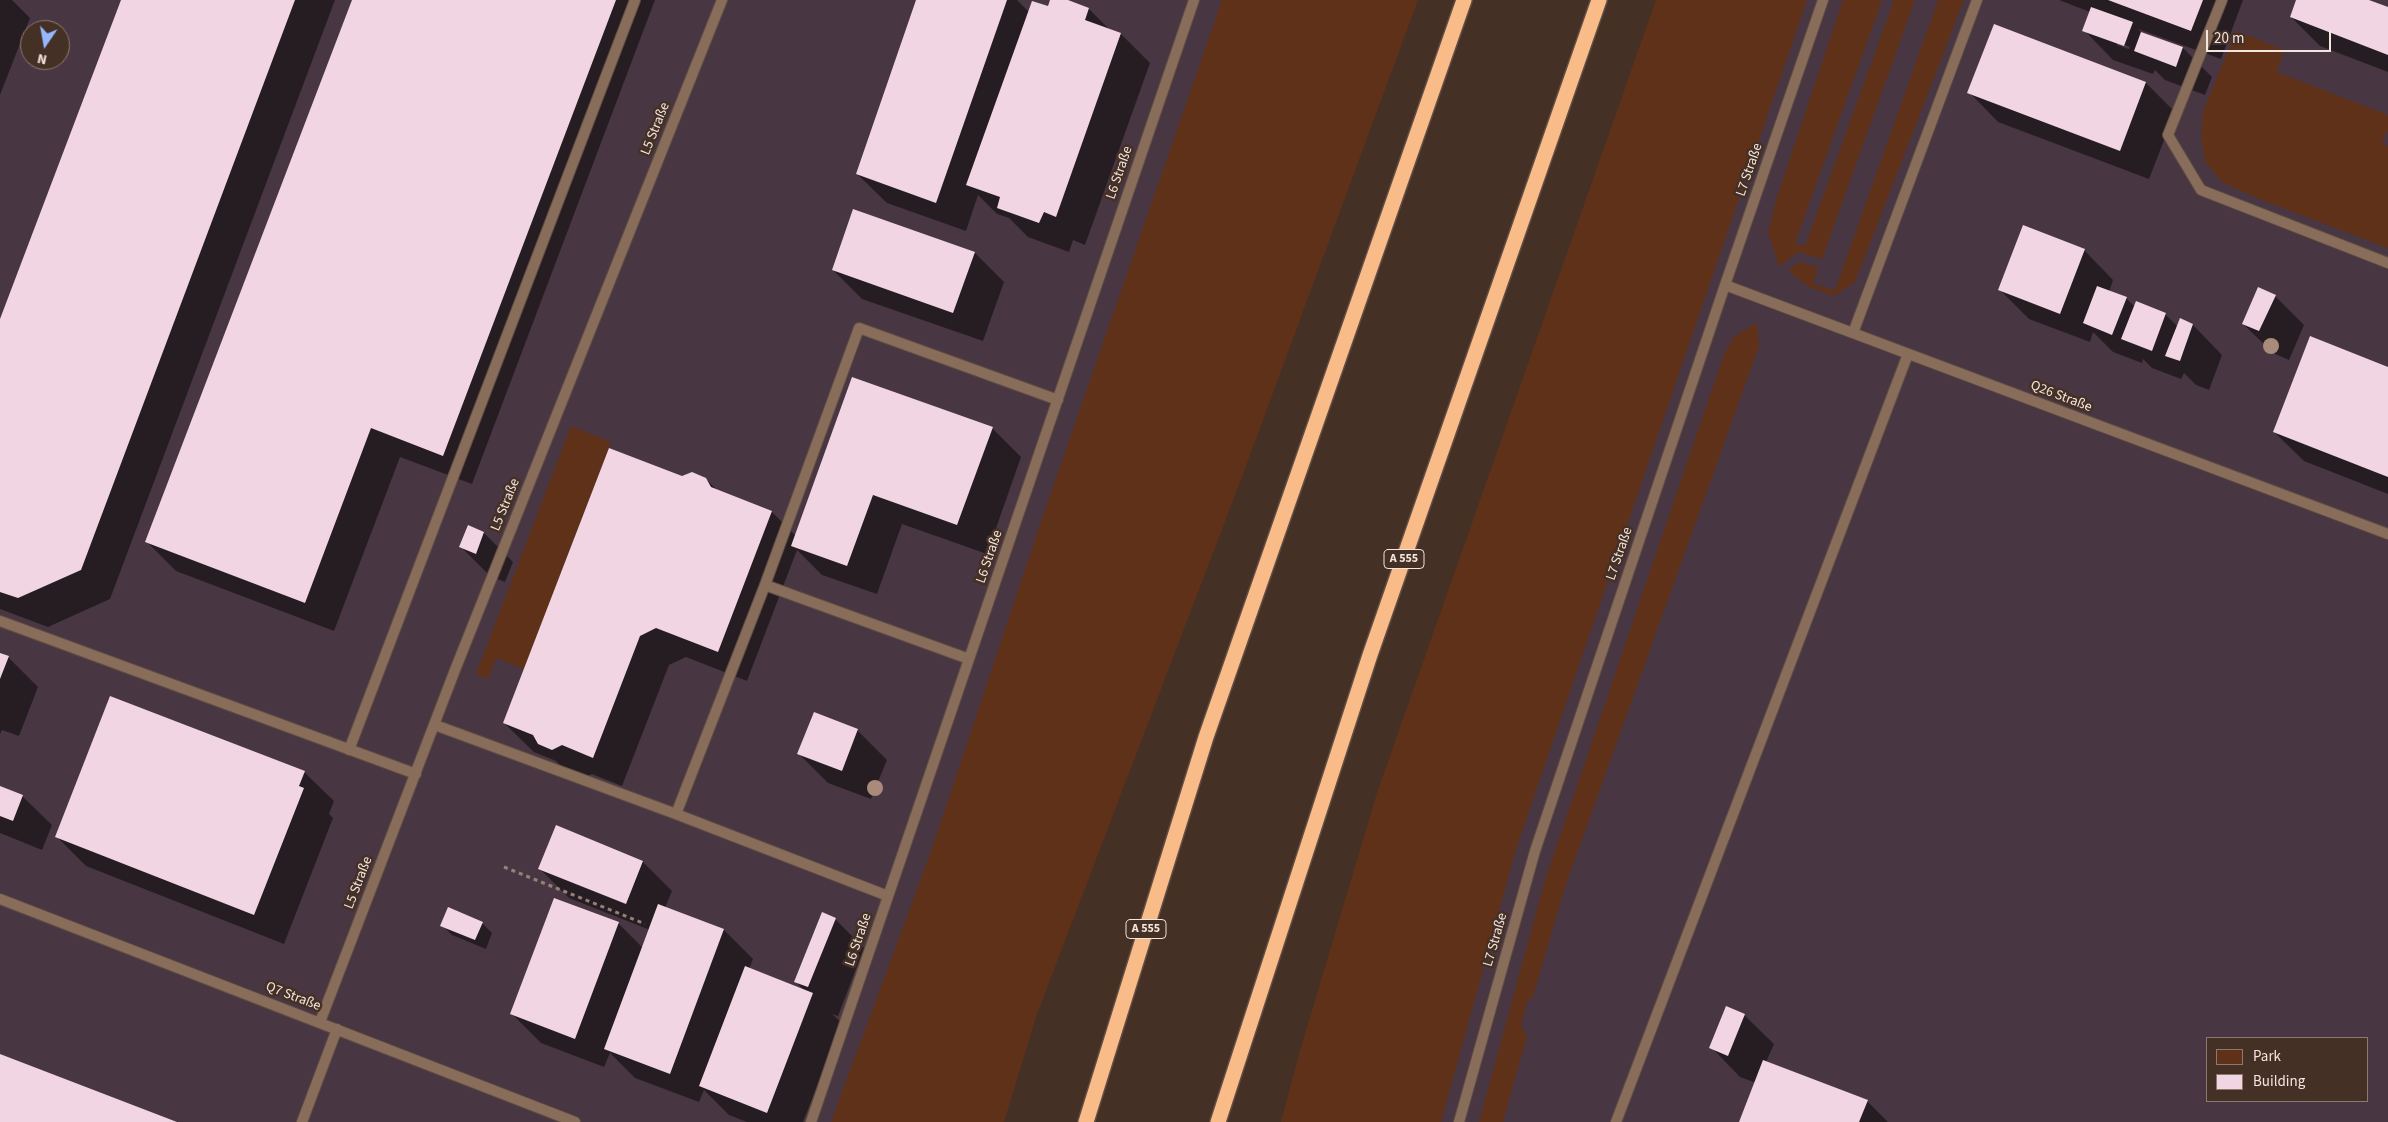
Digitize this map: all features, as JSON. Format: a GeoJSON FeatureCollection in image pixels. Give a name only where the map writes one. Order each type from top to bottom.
{"type":"FeatureCollection","features":[{"type":"Feature","properties":{"kind":"highway","name":"A 555"},"geometry":{"type":"LineString","coordinates":[[1086,1122],[1206,737],[1464,0]]}},
{"type":"Feature","properties":{"kind":"highway","name":"A 555"},"geometry":{"type":"LineString","coordinates":[[1218,1122],[1370,655],[1599,0]]}},
{"type":"Feature","properties":{"kind":"lane"},"geometry":{"type":"LineString","coordinates":[[349,750],[635,0]]}},
{"type":"Feature","properties":{"kind":"lane","name":"L5 Straße"},"geometry":{"type":"LineString","coordinates":[[320,1022],[435,725],[722,0]]}},
{"type":"Feature","properties":{"kind":"lane","name":"L6 Straße"},"geometry":{"type":"LineString","coordinates":[[811,1122],[1194,0]]}},
{"type":"Feature","properties":{"kind":"lane","name":"L7 Straße"},"geometry":{"type":"LineString","coordinates":[[1458,1122],[1535,851],[1823,0]]}},
{"type":"Feature","properties":{"kind":"lane"},"geometry":{"type":"LineString","coordinates":[[1853,333],[1977,0]]}},
{"type":"Feature","properties":{"kind":"lane"},"geometry":{"type":"LineString","coordinates":[[2222,0],[2168,135],[2201,190],[2388,263]]}},
{"type":"Feature","properties":{"kind":"lane","name":"Q26 Straße"},"geometry":{"type":"LineString","coordinates":[[1725,285],[2388,534]]}},
{"type":"Feature","properties":{"kind":"lane"},"geometry":{"type":"LineString","coordinates":[[676,814],[765,585],[859,328],[1058,400]]}},
{"type":"Feature","properties":{"kind":"lane"},"geometry":{"type":"LineString","coordinates":[[1616,1122],[1908,354]]}},
{"type":"Feature","properties":{"kind":"lane"},"geometry":{"type":"LineString","coordinates":[[765,585],[969,659]]}},
{"type":"Feature","properties":{"kind":"lane"},"geometry":{"type":"LineString","coordinates":[[0,622],[416,774]]}},
{"type":"Feature","properties":{"kind":"lane"},"geometry":{"type":"LineString","coordinates":[[435,725],[676,814],[888,896]]}},
{"type":"Feature","properties":{"kind":"lane","name":"Q7 Straße"},"geometry":{"type":"LineString","coordinates":[[0,898],[575,1122]]}},
{"type":"Feature","properties":{"kind":"lane"},"geometry":{"type":"LineString","coordinates":[[302,1122],[337,1029]]}},
{"type":"Feature","properties":{"kind":"path"},"geometry":{"type":"LineString","coordinates":[[504,867],[645,924]]}},
{"type":"Feature","properties":{"kind":"shaded area"},"geometry":{"type":"Polygon","coordinates":[[[0,0],[1348,0],[966,1122],[0,1122],[0,0]]]}},
{"type":"Feature","properties":{"kind":"shaded area"},"geometry":{"type":"Polygon","coordinates":[[[1704,0],[2388,0],[2388,1122],[1347,1122],[1704,0]]]}},
{"type":"Feature","properties":{"kind":"green space"},"geometry":{"type":"Polygon","coordinates":[[[1222,0],[1418,0],[1240,482],[1037,1014],[1004,1122],[831,1122],[931,851],[1047,504],[1222,0]]]}},
{"type":"Feature","properties":{"kind":"green space"},"geometry":{"type":"Polygon","coordinates":[[[1656,0],[1807,0],[1516,849],[1441,1122],[1281,1122],[1297,1061],[1377,793],[1656,0]]]}},
{"type":"Feature","properties":{"kind":"green space"},"geometry":{"type":"Polygon","coordinates":[[[1843,0],[1882,0],[1795,243],[1805,246],[1894,0],[1915,0],[1822,259],[1798,252],[1779,267],[1768,232],[1776,200],[1843,0]]]}},
{"type":"Feature","properties":{"kind":"green space"},"geometry":{"type":"Polygon","coordinates":[[[1938,0],[1964,0],[1855,282],[1834,296],[1809,287],[1788,271],[1799,262],[1818,267],[1813,284],[1835,290],[1938,0]]]}},
{"type":"Feature","properties":{"kind":"green space"},"geometry":{"type":"Polygon","coordinates":[[[2236,31],[2284,50],[2277,72],[2388,115],[2388,129],[2382,144],[2388,146],[2388,248],[2259,199],[2222,182],[2205,161],[2201,135],[2203,112],[2236,31]]]}},
{"type":"Feature","properties":{"kind":"green space"},"geometry":{"type":"Polygon","coordinates":[[[1757,322],[1759,346],[1565,887],[1532,1000],[1528,998],[1521,1026],[1527,1036],[1503,1122],[1479,1122],[1545,880],[1724,354],[1734,337],[1757,322]]]}},
{"type":"Feature","properties":{"kind":"green space"},"geometry":{"type":"Polygon","coordinates":[[[571,426],[611,442],[524,669],[496,658],[488,679],[476,674],[571,426]]]}},
{"type":"Feature","properties":{"kind":"building"},"geometry":{"type":"Polygon","coordinates":[[[121,0],[295,0],[81,570],[18,598],[0,592],[0,319],[121,0]]]}},
{"type":"Feature","properties":{"kind":"building"},"geometry":{"type":"Polygon","coordinates":[[[352,0],[616,0],[443,456],[371,428],[305,603],[145,542],[352,0]]]}},
{"type":"Feature","properties":{"kind":"building"},"geometry":{"type":"Polygon","coordinates":[[[916,0],[1007,0],[936,203],[856,174],[916,0]]]}},
{"type":"Feature","properties":{"kind":"building"},"geometry":{"type":"Polygon","coordinates":[[[1050,0],[1068,0],[1089,8],[1085,20],[1121,33],[1056,217],[1044,212],[1039,223],[997,208],[1000,197],[966,185],[1032,1],[1048,6],[1050,0]]]}},
{"type":"Feature","properties":{"kind":"building"},"geometry":{"type":"Polygon","coordinates":[[[2108,0],[2203,0],[2191,31],[2108,0]]]}},
{"type":"Feature","properties":{"kind":"building"},"geometry":{"type":"Polygon","coordinates":[[[2296,0],[2369,0],[2388,7],[2388,55],[2290,17],[2296,0]]]}},
{"type":"Feature","properties":{"kind":"building"},"geometry":{"type":"Polygon","coordinates":[[[2091,7],[2133,22],[2124,46],[2082,31],[2091,7]]]}},
{"type":"Feature","properties":{"kind":"building"},"geometry":{"type":"Polygon","coordinates":[[[1994,24],[2146,82],[2120,151],[1967,93],[1994,24]]]}},
{"type":"Feature","properties":{"kind":"building"},"geometry":{"type":"Polygon","coordinates":[[[2141,32],[2183,47],[2176,67],[2134,51],[2141,32]]]}},
{"type":"Feature","properties":{"kind":"building"},"geometry":{"type":"Polygon","coordinates":[[[853,209],[975,252],[953,313],[832,270],[853,209]]]}},
{"type":"Feature","properties":{"kind":"building"},"geometry":{"type":"Polygon","coordinates":[[[2023,225],[2085,249],[2060,314],[1998,290],[2023,225]]]}},
{"type":"Feature","properties":{"kind":"building"},"geometry":{"type":"Polygon","coordinates":[[[2097,286],[2127,297],[2112,335],[2083,323],[2097,286]]]}},
{"type":"Feature","properties":{"kind":"building"},"geometry":{"type":"Polygon","coordinates":[[[2258,287],[2276,295],[2259,331],[2242,324],[2258,287]]]}},
{"type":"Feature","properties":{"kind":"building"},"geometry":{"type":"Polygon","coordinates":[[[2136,301],[2166,313],[2152,351],[2121,339],[2136,301]]]}},
{"type":"Feature","properties":{"kind":"building"},"geometry":{"type":"Polygon","coordinates":[[[2180,318],[2193,324],[2180,361],[2165,356],[2180,318]]]}},
{"type":"Feature","properties":{"kind":"building"},"geometry":{"type":"Polygon","coordinates":[[[2310,336],[2388,367],[2388,477],[2273,432],[2310,336]]]}},
{"type":"Feature","properties":{"kind":"building"},"geometry":{"type":"Polygon","coordinates":[[[852,377],[993,427],[957,525],[873,495],[847,566],[791,546],[852,377]]]}},
{"type":"Feature","properties":{"kind":"building"},"geometry":{"type":"Polygon","coordinates":[[[609,448],[682,476],[692,472],[706,478],[711,487],[772,511],[718,652],[656,628],[640,636],[593,758],[562,745],[552,750],[538,744],[533,735],[503,723],[609,448]]]}},
{"type":"Feature","properties":{"kind":"building"},"geometry":{"type":"Polygon","coordinates":[[[468,525],[484,532],[476,554],[459,547],[468,525]]]}},
{"type":"Feature","properties":{"kind":"building"},"geometry":{"type":"Polygon","coordinates":[[[0,653],[9,656],[0,679],[0,653]]]}},
{"type":"Feature","properties":{"kind":"building"},"geometry":{"type":"Polygon","coordinates":[[[110,696],[305,771],[299,786],[304,788],[254,915],[55,837],[110,696]]]}},
{"type":"Feature","properties":{"kind":"building"},"geometry":{"type":"Polygon","coordinates":[[[814,712],[858,729],[842,771],[797,754],[814,712]]]}},
{"type":"Feature","properties":{"kind":"building"},"geometry":{"type":"Polygon","coordinates":[[[0,786],[23,795],[13,821],[0,816],[0,786]]]}},
{"type":"Feature","properties":{"kind":"building"},"geometry":{"type":"Polygon","coordinates":[[[556,825],[643,861],[626,904],[538,869],[556,825]]]}},
{"type":"Feature","properties":{"kind":"building"},"geometry":{"type":"Polygon","coordinates":[[[554,898],[619,922],[575,1039],[510,1014],[554,898]]]}},
{"type":"Feature","properties":{"kind":"building"},"geometry":{"type":"Polygon","coordinates":[[[658,904],[724,929],[670,1074],[604,1049],[658,904]]]}},
{"type":"Feature","properties":{"kind":"building"},"geometry":{"type":"Polygon","coordinates":[[[448,907],[483,922],[475,940],[440,926],[448,907]]]}},
{"type":"Feature","properties":{"kind":"building"},"geometry":{"type":"Polygon","coordinates":[[[822,912],[836,918],[808,987],[794,982],[822,912]]]}},
{"type":"Feature","properties":{"kind":"building"},"geometry":{"type":"Polygon","coordinates":[[[745,966],[813,993],[767,1113],[699,1086],[745,966]]]}},
{"type":"Feature","properties":{"kind":"building"},"geometry":{"type":"Polygon","coordinates":[[[1726,1006],[1745,1014],[1728,1056],[1709,1048],[1726,1006]]]}},
{"type":"Feature","properties":{"kind":"building"},"geometry":{"type":"Polygon","coordinates":[[[0,1054],[177,1122],[0,1122],[0,1054]]]}},
{"type":"Feature","properties":{"kind":"building"},"geometry":{"type":"Polygon","coordinates":[[[1763,1060],[1868,1100],[1859,1122],[1739,1122],[1763,1060]]]}}]}
